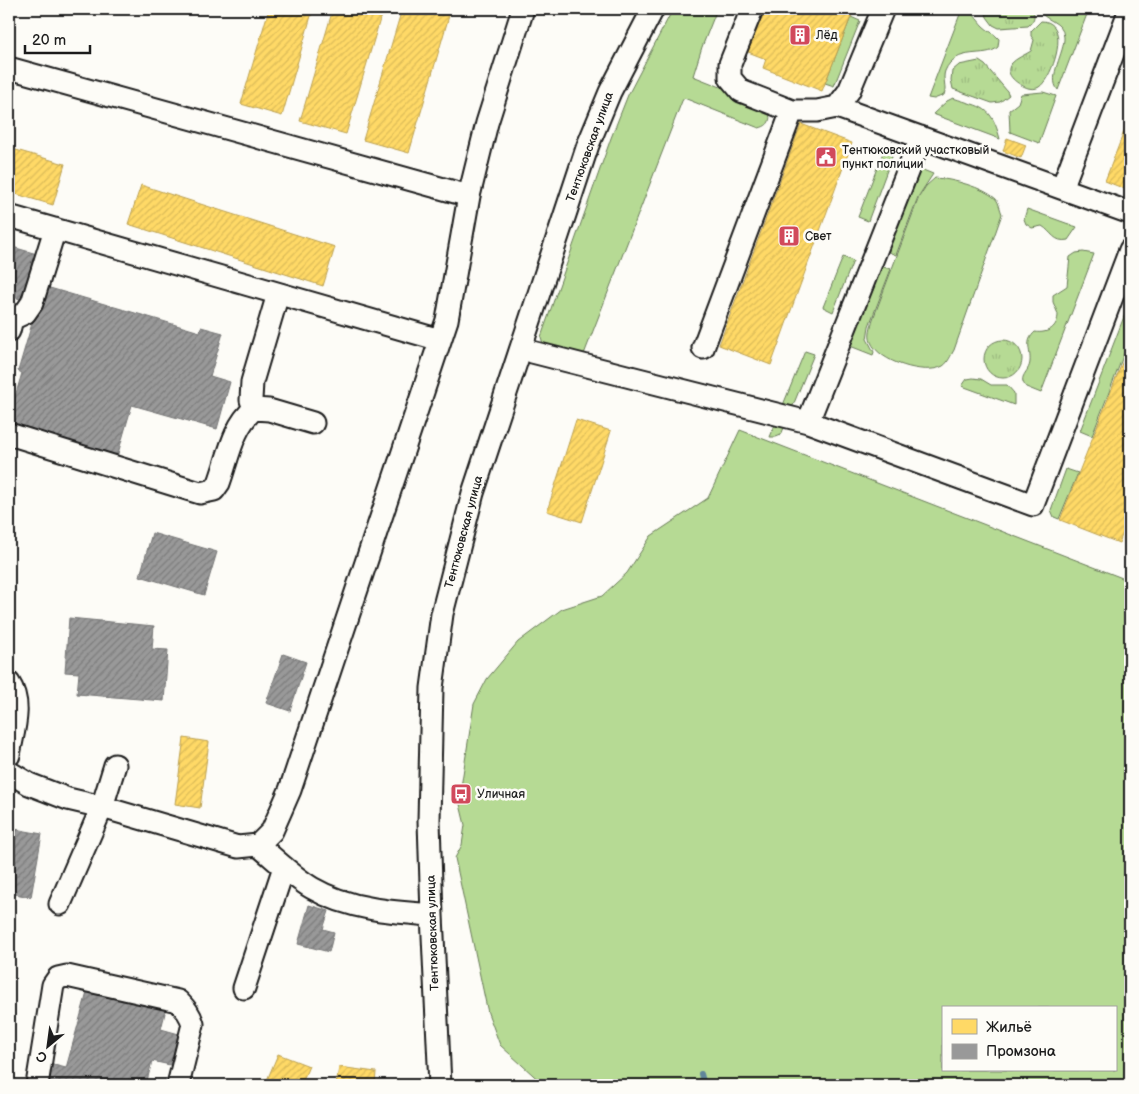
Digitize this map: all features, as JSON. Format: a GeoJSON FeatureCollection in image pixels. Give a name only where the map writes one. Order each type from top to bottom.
{"type":"FeatureCollection","features":[{"type":"Feature","properties":{"kind":"street"},"geometry":{"type":"LineString","coordinates":[[9,772],[29,784],[68,799],[102,807],[238,847],[258,845],[272,831],[290,790],[440,340],[446,320],[470,196],[487,123],[523,9]]}},
{"type":"Feature","properties":{"kind":"street","name":"Тентюковская улица"},"geometry":{"type":"LineString","coordinates":[[440,1085],[432,915],[430,821],[432,688],[444,604],[473,493],[588,145],[610,92],[652,9]]}},
{"type":"Feature","properties":{"kind":"street"},"geometry":{"type":"LineString","coordinates":[[752,9],[730,64],[730,78],[741,91],[792,111],[817,111],[838,107],[1130,213]]}},
{"type":"Feature","properties":{"kind":"street"},"geometry":{"type":"LineString","coordinates":[[838,107],[849,90],[882,9]]}},
{"type":"Feature","properties":{"kind":"street"},"geometry":{"type":"LineString","coordinates":[[1062,188],[1130,9]]}},
{"type":"Feature","properties":{"kind":"street"},"geometry":{"type":"LineString","coordinates":[[9,68],[470,196]]}},
{"type":"Feature","properties":{"kind":"street"},"geometry":{"type":"LineString","coordinates":[[703,348],[792,111]]}},
{"type":"Feature","properties":{"kind":"street"},"geometry":{"type":"LineString","coordinates":[[808,422],[921,137]]}},
{"type":"Feature","properties":{"kind":"street"},"geometry":{"type":"LineString","coordinates":[[9,216],[440,340]]}},
{"type":"Feature","properties":{"kind":"street"},"geometry":{"type":"LineString","coordinates":[[9,331],[12,318],[24,313],[32,303],[55,229]]}},
{"type":"Feature","properties":{"kind":"street"},"geometry":{"type":"LineString","coordinates":[[532,352],[808,422],[1033,505],[1130,250]]}},
{"type":"Feature","properties":{"kind":"street"},"geometry":{"type":"LineString","coordinates":[[254,409],[251,400],[252,382],[278,294]]}},
{"type":"Feature","properties":{"kind":"street"},"geometry":{"type":"LineString","coordinates":[[9,434],[200,493],[214,490],[219,483],[238,430],[247,415],[254,409],[269,410],[313,423]]}},
{"type":"Feature","properties":{"kind":"street"},"geometry":{"type":"LineString","coordinates":[[9,683],[15,692],[16,709],[9,755]]}},
{"type":"Feature","properties":{"kind":"street"},"geometry":{"type":"LineString","coordinates":[[60,904],[102,807],[115,765]]}},
{"type":"Feature","properties":{"kind":"street"},"geometry":{"type":"LineString","coordinates":[[258,845],[311,888],[334,900],[383,911],[432,915]]}},
{"type":"Feature","properties":{"kind":"street"},"geometry":{"type":"LineString","coordinates":[[244,988],[284,867]]}},
{"type":"Feature","properties":{"kind":"street"},"geometry":{"type":"LineString","coordinates":[[38,1085],[56,974],[178,1001],[191,1015],[193,1024],[178,1085]]}},
{"type":"Feature","properties":{"kind":"green space"},"geometry":{"type":"Polygon","coordinates":[[[673,9],[717,9],[693,76],[766,105],[770,119],[767,125],[759,128],[684,98],[581,362],[544,347],[541,337],[628,95],[673,9]]]}},
{"type":"Feature","properties":{"kind":"green space"},"geometry":{"type":"Polygon","coordinates":[[[962,9],[972,13],[983,26],[999,39],[998,47],[986,52],[963,55],[956,58],[945,71],[944,95],[934,99],[928,98],[962,9]]]}},
{"type":"Feature","properties":{"kind":"green space"},"geometry":{"type":"Polygon","coordinates":[[[985,9],[1032,9],[1034,18],[1028,26],[999,28],[993,25],[987,17],[985,9]]]}},
{"type":"Feature","properties":{"kind":"green space"},"geometry":{"type":"Polygon","coordinates":[[[1039,9],[1089,9],[1058,90],[1054,78],[1064,43],[1063,31],[1057,24],[1041,13],[1039,9]]]}},
{"type":"Feature","properties":{"kind":"green space"},"geometry":{"type":"Polygon","coordinates":[[[851,17],[860,21],[834,86],[825,83],[851,17]]]}},
{"type":"Feature","properties":{"kind":"green space"},"geometry":{"type":"Polygon","coordinates":[[[1041,21],[1051,24],[1056,30],[1058,40],[1057,51],[1054,63],[1044,82],[1034,89],[1020,85],[1010,76],[1009,68],[1015,60],[1031,51],[1034,40],[1031,36],[1031,31],[1041,21]]]}},
{"type":"Feature","properties":{"kind":"green space"},"geometry":{"type":"Polygon","coordinates":[[[979,61],[985,65],[1007,91],[1009,95],[1000,102],[992,103],[953,89],[952,71],[959,65],[979,61]]]}},
{"type":"Feature","properties":{"kind":"green space"},"geometry":{"type":"Polygon","coordinates":[[[1043,92],[1056,96],[1039,143],[1010,132],[1009,110],[1018,103],[1021,94],[1043,92]]]}},
{"type":"Feature","properties":{"kind":"green space"},"geometry":{"type":"Polygon","coordinates":[[[953,98],[979,106],[989,114],[997,128],[1000,139],[933,114],[953,98]]]}},
{"type":"Feature","properties":{"kind":"green space"},"geometry":{"type":"Polygon","coordinates":[[[884,150],[889,151],[892,157],[868,221],[858,217],[884,150]]]}},
{"type":"Feature","properties":{"kind":"green space"},"geometry":{"type":"Polygon","coordinates":[[[918,168],[933,174],[918,197],[896,255],[888,249],[918,168]]]}},
{"type":"Feature","properties":{"kind":"green space"},"geometry":{"type":"Polygon","coordinates":[[[935,178],[958,182],[983,191],[996,199],[1002,214],[954,350],[943,366],[935,369],[925,369],[903,365],[883,356],[871,342],[870,334],[873,319],[919,197],[926,186],[935,178]]]}},
{"type":"Feature","properties":{"kind":"green space"},"geometry":{"type":"Polygon","coordinates":[[[1027,209],[1077,227],[1068,240],[1059,240],[1042,226],[1032,228],[1026,224],[1024,219],[1027,209]]]}},
{"type":"Feature","properties":{"kind":"green space"},"geometry":{"type":"Polygon","coordinates":[[[1076,253],[1094,254],[1041,393],[1026,387],[1023,380],[1030,362],[1029,342],[1035,332],[1048,331],[1056,323],[1058,314],[1053,302],[1053,295],[1067,286],[1070,257],[1076,253]]]}},
{"type":"Feature","properties":{"kind":"green space"},"geometry":{"type":"Polygon","coordinates":[[[843,257],[853,261],[833,312],[823,307],[843,257]]]}},
{"type":"Feature","properties":{"kind":"green space"},"geometry":{"type":"Polygon","coordinates":[[[883,267],[891,269],[869,326],[867,339],[874,352],[873,355],[850,346],[877,275],[883,267]]]}},
{"type":"Feature","properties":{"kind":"green space"},"geometry":{"type":"Polygon","coordinates":[[[1130,301],[1130,338],[1092,436],[1080,431],[1130,301]]]}},
{"type":"Feature","properties":{"kind":"green space"},"geometry":{"type":"Polygon","coordinates":[[[1003,340],[1017,345],[1022,359],[1017,373],[1003,378],[989,373],[984,359],[989,345],[1003,340]]]}},
{"type":"Feature","properties":{"kind":"green space"},"geometry":{"type":"Polygon","coordinates":[[[805,351],[814,354],[781,435],[770,437],[805,351]]]}},
{"type":"Feature","properties":{"kind":"green space"},"geometry":{"type":"Polygon","coordinates":[[[967,379],[981,379],[991,385],[1007,385],[1014,393],[1014,405],[962,386],[967,379]]]}},
{"type":"Feature","properties":{"kind":"green space"},"geometry":{"type":"Polygon","coordinates":[[[740,430],[1130,581],[1130,1085],[544,1085],[500,1045],[488,1013],[455,858],[462,845],[465,825],[459,800],[474,704],[487,679],[518,642],[562,609],[602,596],[627,573],[651,536],[708,498],[740,430]]]}},
{"type":"Feature","properties":{"kind":"green space"},"geometry":{"type":"Polygon","coordinates":[[[1066,469],[1078,473],[1059,519],[1054,517],[1051,510],[1066,469]]]}},
{"type":"Feature","properties":{"kind":"building: Жильё"},"geometry":{"type":"Polygon","coordinates":[[[269,9],[313,9],[282,116],[241,104],[269,9]]]}},
{"type":"Feature","properties":{"kind":"building: Жильё"},"geometry":{"type":"Polygon","coordinates":[[[333,9],[383,9],[346,134],[300,121],[333,9]]]}},
{"type":"Feature","properties":{"kind":"building: Жильё"},"geometry":{"type":"Polygon","coordinates":[[[402,9],[451,9],[409,153],[363,140],[402,9]]]}},
{"type":"Feature","properties":{"kind":"building: Жильё","name":"Лёд"},"geometry":{"type":"Polygon","coordinates":[[[765,9],[785,11],[786,9],[854,9],[822,91],[763,68],[766,59],[748,52],[765,9]]]}},
{"type":"Feature","properties":{"kind":"building: Жильё"},"geometry":{"type":"Polygon","coordinates":[[[1130,116],[1130,191],[1105,181],[1130,116]]]}},
{"type":"Feature","properties":{"kind":"building: Жильё","name":"Свет"},"geometry":{"type":"Polygon","coordinates":[[[801,124],[852,143],[771,365],[719,345],[801,124]]]}},
{"type":"Feature","properties":{"kind":"building: Жильё"},"geometry":{"type":"Polygon","coordinates":[[[1007,138],[1026,145],[1021,158],[1003,151],[1007,138]]]}},
{"type":"Feature","properties":{"kind":"building: Жильё"},"geometry":{"type":"Polygon","coordinates":[[[9,148],[65,164],[53,205],[9,192],[9,148]]]}},
{"type":"Feature","properties":{"kind":"building: Жильё"},"geometry":{"type":"Polygon","coordinates":[[[141,185],[335,247],[323,286],[128,224],[141,185]]]}},
{"type":"Feature","properties":{"kind":"building: Жильё"},"geometry":{"type":"Polygon","coordinates":[[[1130,343],[1130,515],[1119,543],[1060,520],[1130,343]]]}},
{"type":"Feature","properties":{"kind":"building: Жильё"},"geometry":{"type":"Polygon","coordinates":[[[576,420],[611,431],[582,522],[547,511],[576,420]]]}},
{"type":"Feature","properties":{"kind":"building: Жильё"},"geometry":{"type":"Polygon","coordinates":[[[184,738],[209,742],[200,808],[175,804],[184,738]]]}},
{"type":"Feature","properties":{"kind":"building: Жильё"},"geometry":{"type":"Polygon","coordinates":[[[278,1054],[309,1066],[301,1085],[265,1085],[278,1054]]]}},
{"type":"Feature","properties":{"kind":"building: Жильё"},"geometry":{"type":"Polygon","coordinates":[[[339,1067],[376,1072],[375,1085],[336,1085],[339,1067]]]}},
{"type":"Feature","properties":{"kind":"building: Промзона"},"geometry":{"type":"Polygon","coordinates":[[[9,246],[37,254],[24,300],[9,296],[9,246]]]}},
{"type":"Feature","properties":{"kind":"building: Промзона"},"geometry":{"type":"Polygon","coordinates":[[[43,286],[200,332],[201,327],[223,333],[210,376],[230,382],[217,429],[132,405],[117,457],[9,425],[9,417],[22,373],[18,371],[43,286]]]}},
{"type":"Feature","properties":{"kind":"building: Промзона"},"geometry":{"type":"Polygon","coordinates":[[[152,533],[217,552],[204,595],[140,576],[152,533]]]}},
{"type":"Feature","properties":{"kind":"building: Промзона"},"geometry":{"type":"Polygon","coordinates":[[[69,618],[154,626],[152,649],[168,650],[164,701],[77,694],[79,673],[65,672],[69,618]]]}},
{"type":"Feature","properties":{"kind":"building: Промзона"},"geometry":{"type":"Polygon","coordinates":[[[283,654],[306,662],[290,711],[266,703],[283,654]]]}},
{"type":"Feature","properties":{"kind":"building: Промзона"},"geometry":{"type":"Polygon","coordinates":[[[9,828],[42,834],[31,897],[9,893],[9,828]]]}},
{"type":"Feature","properties":{"kind":"building: Промзона"},"geometry":{"type":"Polygon","coordinates":[[[309,905],[329,911],[323,929],[334,932],[329,952],[298,944],[309,905]]]}},
{"type":"Feature","properties":{"kind":"building: Промзона"},"geometry":{"type":"Polygon","coordinates":[[[88,989],[166,1009],[161,1029],[179,1034],[170,1065],[152,1061],[146,1085],[44,1085],[50,1064],[66,1068],[88,989]]]}},
{"type":"Feature","properties":{"kind":"waterway"},"geometry":{"type":"LineString","coordinates":[[701,1074],[704,1085]]}},
{"type":"Feature","properties":{"kind":"place","name":"Лёд"},"geometry":{"type":"Point","coordinates":[800,35]}},
{"type":"Feature","properties":{"kind":"place","name":"Тентюковский участковый пункт полиции"},"geometry":{"type":"Point","coordinates":[826,157]}},
{"type":"Feature","properties":{"kind":"place","name":"Свет"},"geometry":{"type":"Point","coordinates":[789,236]}},
{"type":"Feature","properties":{"kind":"place","name":"Уличная"},"geometry":{"type":"Point","coordinates":[461,794]}}]}
